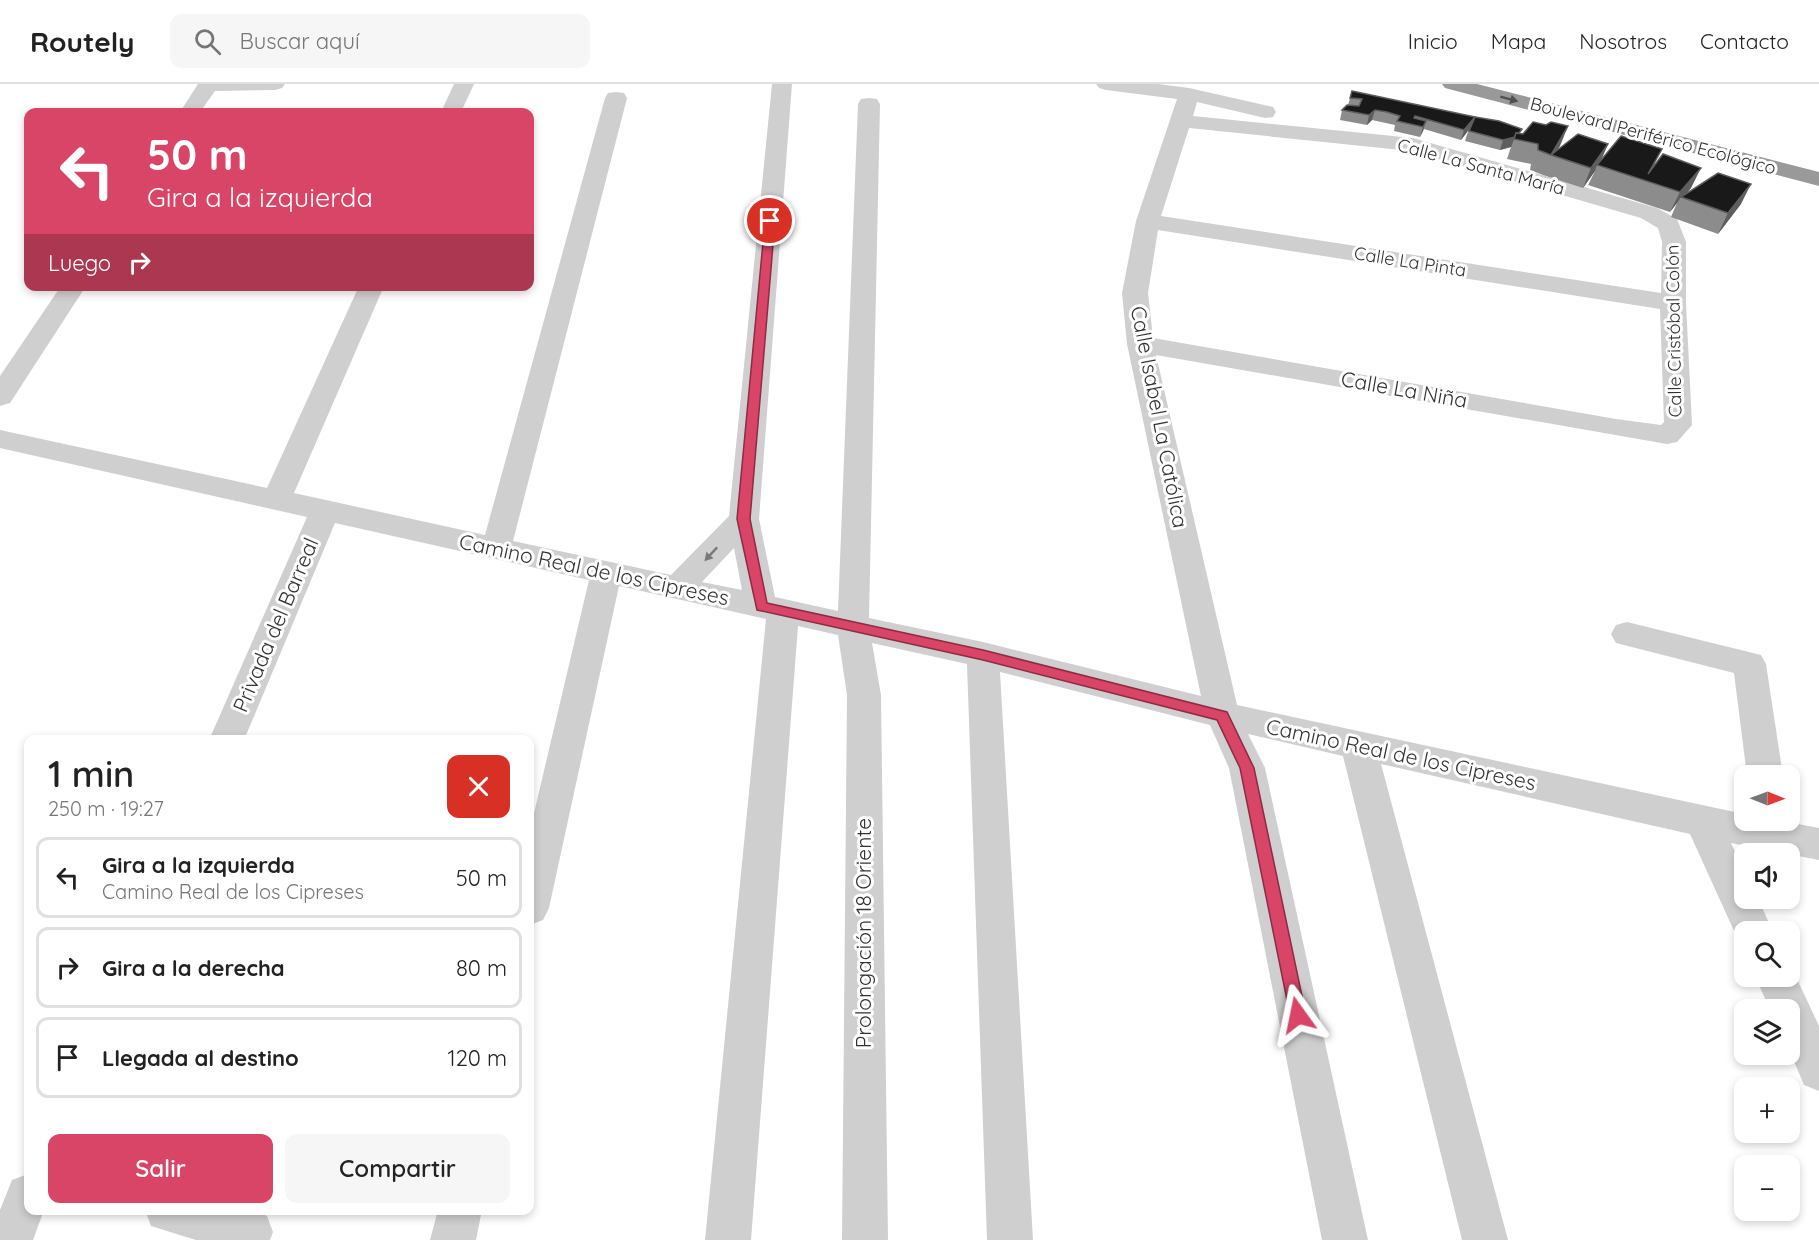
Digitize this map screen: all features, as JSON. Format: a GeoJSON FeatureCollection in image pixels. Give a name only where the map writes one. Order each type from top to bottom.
{"type":"FeatureCollection","features":[{"type":"Feature","properties":{"kind":"highway","name":"Boulevard Periférico Ecológico"},"geometry":{"type":"LineString","coordinates":[[1452,84],[1792,172],[1819,181]]}},
{"type":"Feature","properties":{"kind":"street"},"geometry":{"type":"LineString","coordinates":[[193,108],[208,85],[275,84]]}},
{"type":"Feature","properties":{"kind":"street"},"geometry":{"type":"LineString","coordinates":[[453,108],[464,84]]}},
{"type":"Feature","properties":{"kind":"street"},"geometry":{"type":"LineString","coordinates":[[728,1240],[772,609],[744,519],[782,84]]}},
{"type":"Feature","properties":{"kind":"street"},"geometry":{"type":"LineString","coordinates":[[1106,84],[1189,94],[1413,145]]}},
{"type":"Feature","properties":{"kind":"street","name":"Calle Isabel La Católica"},"geometry":{"type":"LineString","coordinates":[[1189,94],[1148,221],[1135,293],[1140,344],[1222,716],[1247,768],[1345,1240]]}},
{"type":"Feature","properties":{"kind":"street"},"geometry":{"type":"LineString","coordinates":[[496,549],[616,98]]}},
{"type":"Feature","properties":{"kind":"street","name":"Prolongación 18 Oriente"},"geometry":{"type":"LineString","coordinates":[[865,1240],[864,695],[853,628],[869,104]]}},
{"type":"Feature","properties":{"kind":"street","name":"Calle La Santa María"},"geometry":{"type":"LineString","coordinates":[[1180,121],[1413,145],[1649,213],[1669,224]]}},
{"type":"Feature","properties":{"kind":"street","name":"Calle La Pinta"},"geometry":{"type":"LineString","coordinates":[[1148,221],[1673,303]]}},
{"type":"Feature","properties":{"kind":"street","name":"Calle Cristóbal Colón"},"geometry":{"type":"LineString","coordinates":[[1668,435],[1678,425],[1673,303],[1674,242],[1669,224]]}},
{"type":"Feature","properties":{"kind":"street"},"geometry":{"type":"LineString","coordinates":[[0,397],[71,291]]}},
{"type":"Feature","properties":{"kind":"street"},"geometry":{"type":"LineString","coordinates":[[277,499],[370,291]]}},
{"type":"Feature","properties":{"kind":"street","name":"Calle La Niña"},"geometry":{"type":"LineString","coordinates":[[1140,344],[1668,435]]}},
{"type":"Feature","properties":{"kind":"street","name":"Camino Real de los Cipreses"},"geometry":{"type":"LineString","coordinates":[[0,439],[983,655],[1222,716],[1703,822],[1734,825]]}},
{"type":"Feature","properties":{"kind":"street","name":"Privada del Barreal"},"geometry":{"type":"LineString","coordinates":[[228,735],[325,511]]}},
{"type":"Feature","properties":{"kind":"street"},"geometry":{"type":"LineString","coordinates":[[678,587],[744,519]]}},
{"type":"Feature","properties":{"kind":"street"},"geometry":{"type":"LineString","coordinates":[[534,890],[606,573]]}},
{"type":"Feature","properties":{"kind":"street"},"geometry":{"type":"LineString","coordinates":[[1627,634],[1749,664],[1763,765]]}},
{"type":"Feature","properties":{"kind":"street"},"geometry":{"type":"LineString","coordinates":[[983,655],[1010,1240]]}},
{"type":"Feature","properties":{"kind":"street"},"geometry":{"type":"LineString","coordinates":[[1358,745],[1485,1240]]}},
{"type":"Feature","properties":{"kind":"street"},"geometry":{"type":"LineString","coordinates":[[1703,822],[1749,921]]}},
{"type":"Feature","properties":{"kind":"street","name":"Camino Real de los Cipreses"},"geometry":{"type":"LineString","coordinates":[[1781,831],[1819,844]]}},
{"type":"Feature","properties":{"kind":"street"},"geometry":{"type":"LineString","coordinates":[[1780,987],[1819,1071]]}},
{"type":"Feature","properties":{"kind":"street"},"geometry":{"type":"LineString","coordinates":[[10,1240],[24,1206]]}},
{"type":"Feature","properties":{"kind":"street"},"geometry":{"type":"LineString","coordinates":[[186,1215],[250,1232]]}},
{"type":"Feature","properties":{"kind":"street"},"geometry":{"type":"LineString","coordinates":[[453,1240],[459,1215]]}},
{"type":"Feature","properties":{"kind":"building"},"geometry":{"type":"Polygon","coordinates":[[[1352,91],[1475,117],[1464,130],[1415,116],[1414,118],[1426,121],[1423,127],[1397,121],[1400,116],[1387,112],[1375,110],[1369,115],[1342,110],[1347,105],[1359,106],[1362,99],[1350,98],[1352,91]]]}},
{"type":"Feature","properties":{"kind":"building"},"geometry":{"type":"Polygon","coordinates":[[[1475,117],[1499,121],[1522,129],[1516,133],[1515,137],[1503,140],[1469,131],[1475,117]]]}},
{"type":"Feature","properties":{"kind":"building"},"geometry":{"type":"Polygon","coordinates":[[[1533,122],[1546,125],[1551,122],[1568,126],[1551,155],[1538,150],[1538,144],[1514,139],[1516,133],[1523,134],[1533,122]]]}},
{"type":"Feature","properties":{"kind":"building"},"geometry":{"type":"Polygon","coordinates":[[[1578,134],[1608,144],[1591,168],[1551,155],[1578,134]]]}},
{"type":"Feature","properties":{"kind":"building"},"geometry":{"type":"Polygon","coordinates":[[[1621,136],[1662,149],[1648,174],[1663,154],[1701,168],[1680,192],[1597,165],[1621,136]]]}},
{"type":"Feature","properties":{"kind":"building"},"geometry":{"type":"Polygon","coordinates":[[[1718,173],[1751,184],[1728,213],[1681,197],[1718,173]]]}},
{"type":"Feature","properties":{"kind":"route"},"geometry":{"type":"LineString","coordinates":[[770,221],[744,519],[761,606],[983,655],[1222,716],[1247,768],[1298,1015]]}}]}
